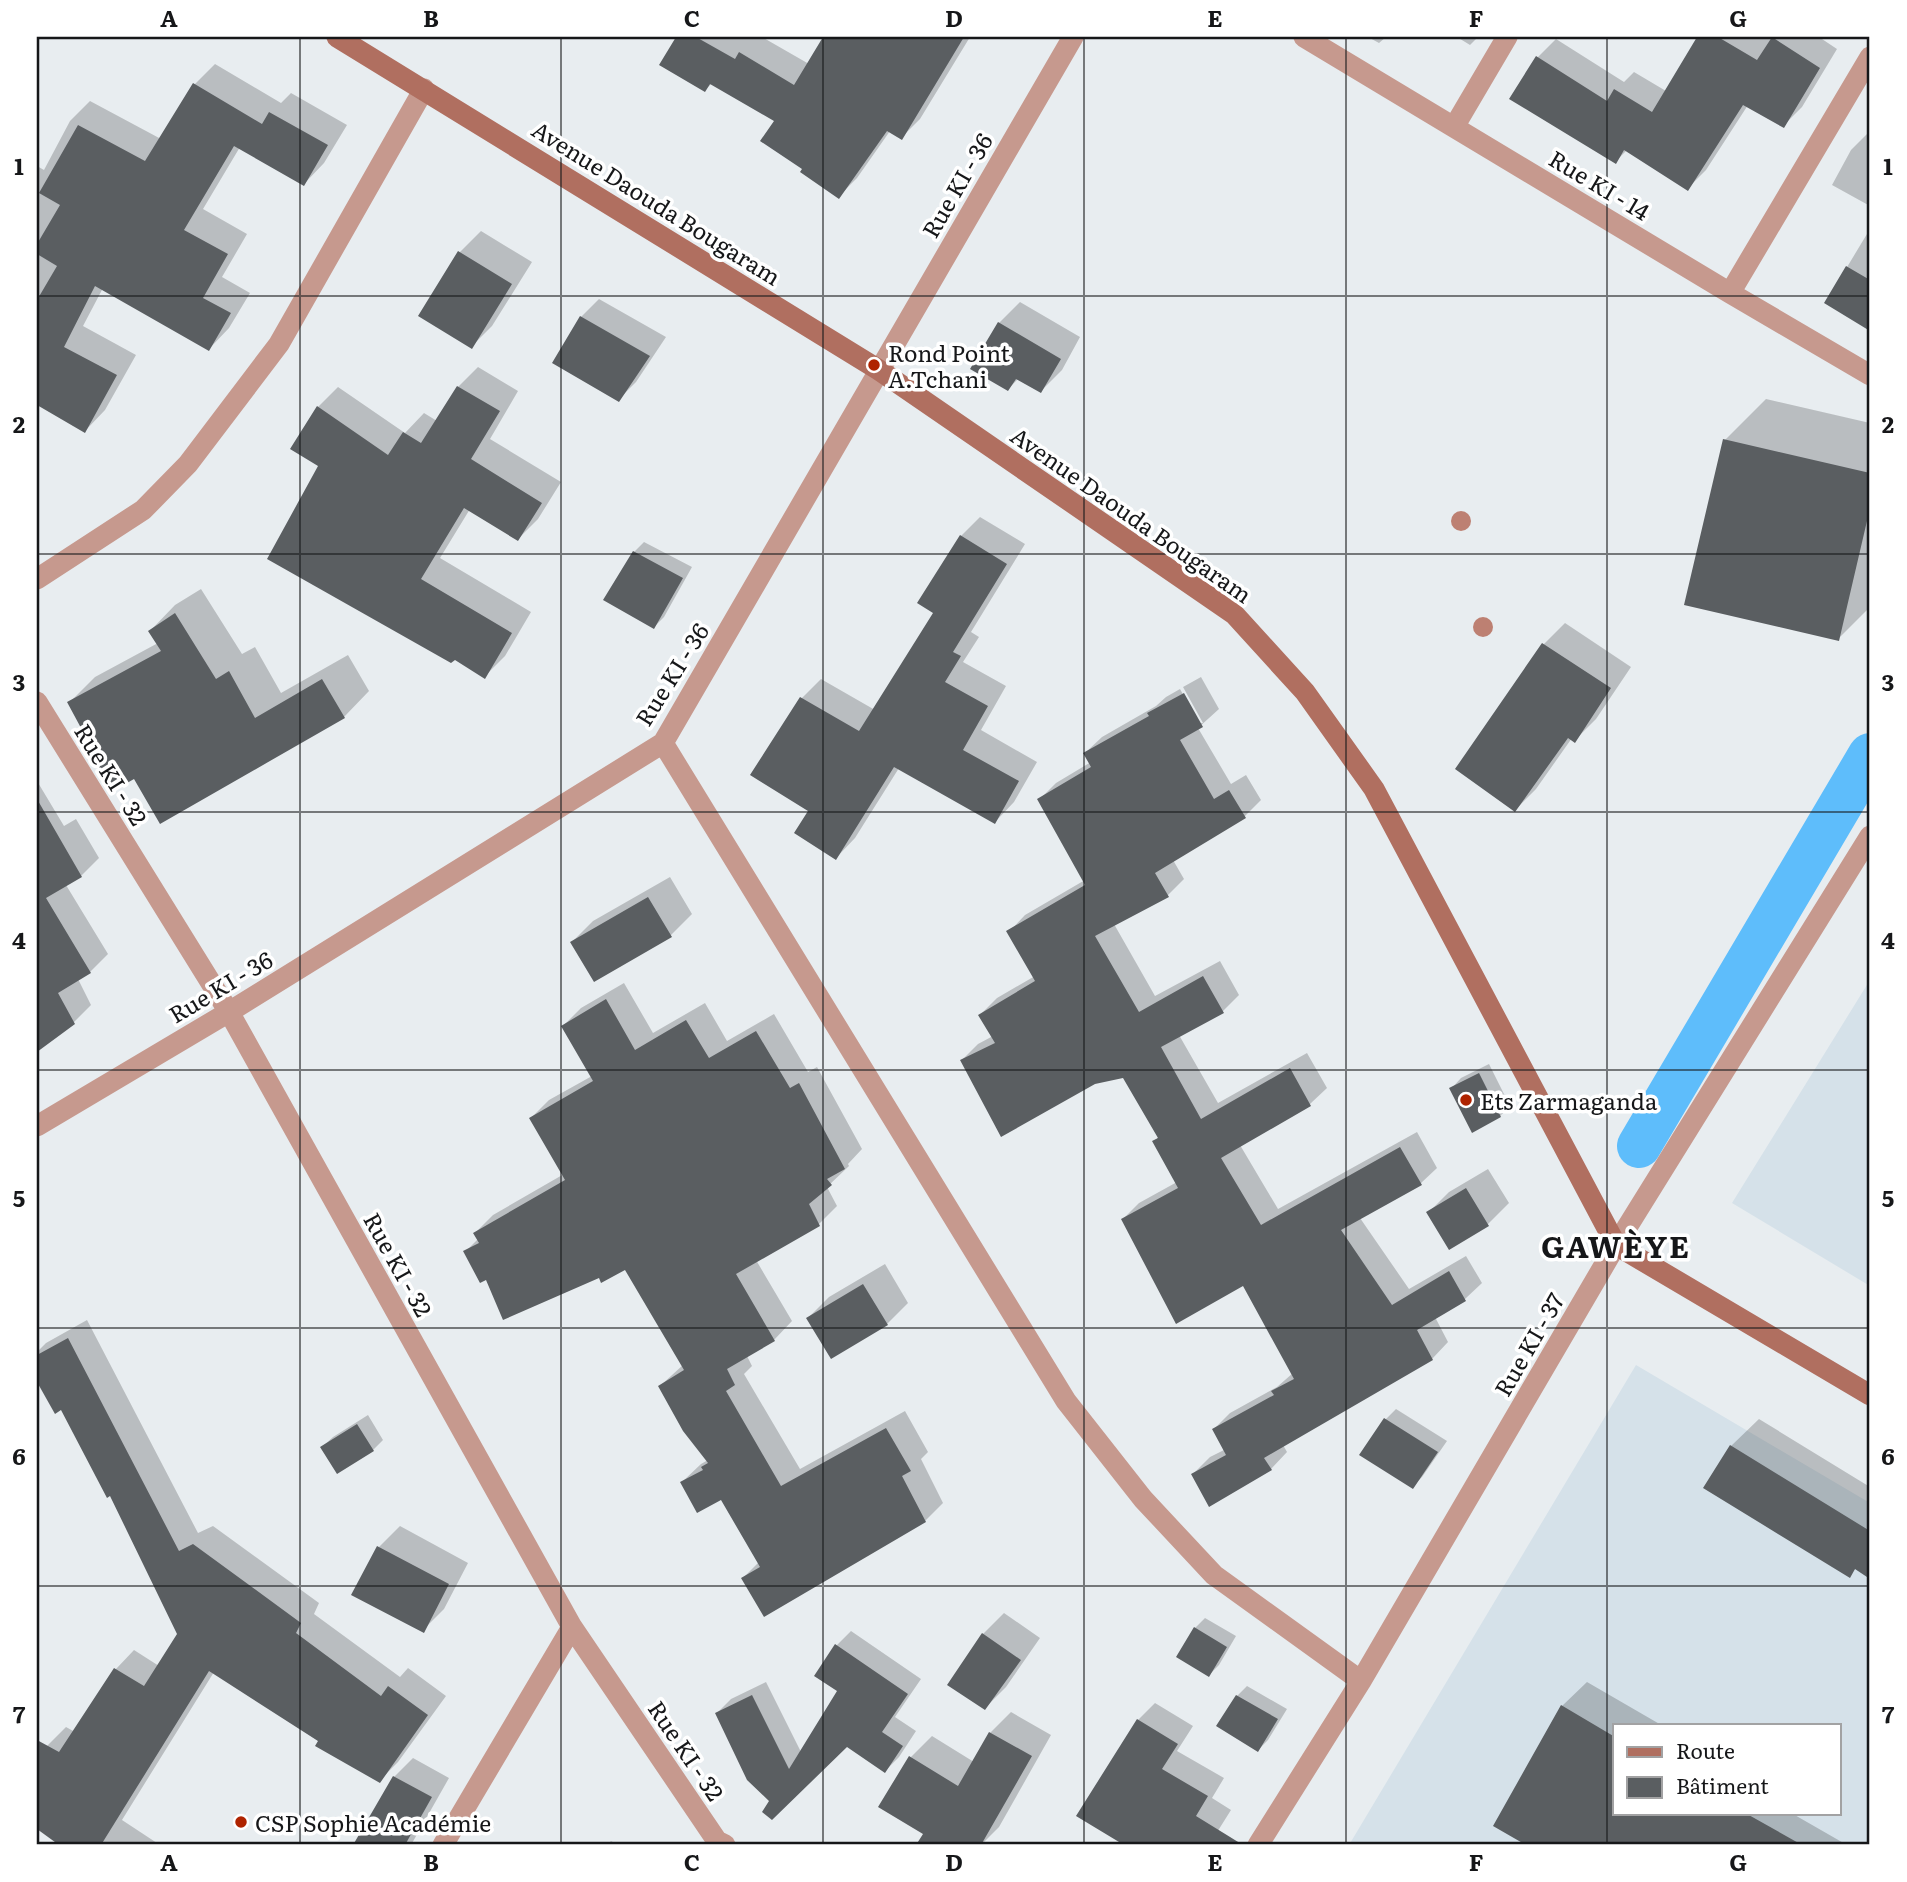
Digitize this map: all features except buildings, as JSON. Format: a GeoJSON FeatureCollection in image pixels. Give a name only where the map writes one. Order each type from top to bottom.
{"type":"FeatureCollection","features":[{"type":"Feature","properties":{"kind":"street","name":"Avenue Daouda Bougaram"},"geometry":{"type":"LineString","coordinates":[[337,37],[879,370],[1234,614],[1305,692],[1374,789],[1616,1245]]}},
{"type":"Feature","properties":{"kind":"street","name":"Rue KI - 36"},"geometry":{"type":"LineString","coordinates":[[37,1126],[229,1012],[663,743],[1073,37]]}},
{"type":"Feature","properties":{"kind":"street","name":"Rue KI - 14"},"geometry":{"type":"LineString","coordinates":[[1304,37],[1870,375]]}},
{"type":"Feature","properties":{"kind":"street"},"geometry":{"type":"LineString","coordinates":[[1454,127],[1507,37]]}},
{"type":"Feature","properties":{"kind":"street"},"geometry":{"type":"LineString","coordinates":[[1730,293],[1870,57]]}},
{"type":"Feature","properties":{"kind":"street"},"geometry":{"type":"LineString","coordinates":[[37,579],[143,510],[188,464],[279,344],[424,89]]}},
{"type":"Feature","properties":{"kind":"street","name":"Rue KI - 32"},"geometry":{"type":"LineString","coordinates":[[37,702],[229,1012],[572,1627],[717,1841],[724,1845]]}},
{"type":"Feature","properties":{"kind":"street"},"geometry":{"type":"LineString","coordinates":[[663,743],[1066,1401],[1143,1499],[1214,1575],[1361,1681]]}},
{"type":"Feature","properties":{"kind":"street","name":"Rue KI - 37"},"geometry":{"type":"LineString","coordinates":[[1258,1845],[1361,1681],[1616,1245],[1870,836]]}},
{"type":"Feature","properties":{"kind":"street"},"geometry":{"type":"LineString","coordinates":[[1616,1245],[1870,1395]]}},
{"type":"Feature","properties":{"kind":"street"},"geometry":{"type":"LineString","coordinates":[[443,1845],[572,1627]]}},
{"type":"Feature","properties":{"kind":"shaded area"},"geometry":{"type":"Polygon","coordinates":[[[1870,980],[1870,1286],[1732,1203],[1870,980]]]}},
{"type":"Feature","properties":{"kind":"shaded area"},"geometry":{"type":"Polygon","coordinates":[[[1636,1365],[1870,1503],[1870,1845],[1349,1845],[1636,1365]]]}},
{"type":"Feature","properties":{"kind":"waterway"},"geometry":{"type":"LineString","coordinates":[[1639,1146],[1870,755]]}},
{"type":"Feature","properties":{"kind":"place","name":"Rond Point A.Tchani"},"geometry":{"type":"Point","coordinates":[874,365]}},
{"type":"Feature","properties":{"kind":"place","name":"Ets Zarmaganda"},"geometry":{"type":"Point","coordinates":[1466,1100]}},
{"type":"Feature","properties":{"kind":"place","name":"CSP Sophie Académie"},"geometry":{"type":"Point","coordinates":[241,1822]}},
{"type":"Feature","properties":{"kind":"district","name":"GAWÈYE"},"geometry":{"type":"Point","coordinates":[1616,1245]}}]}
